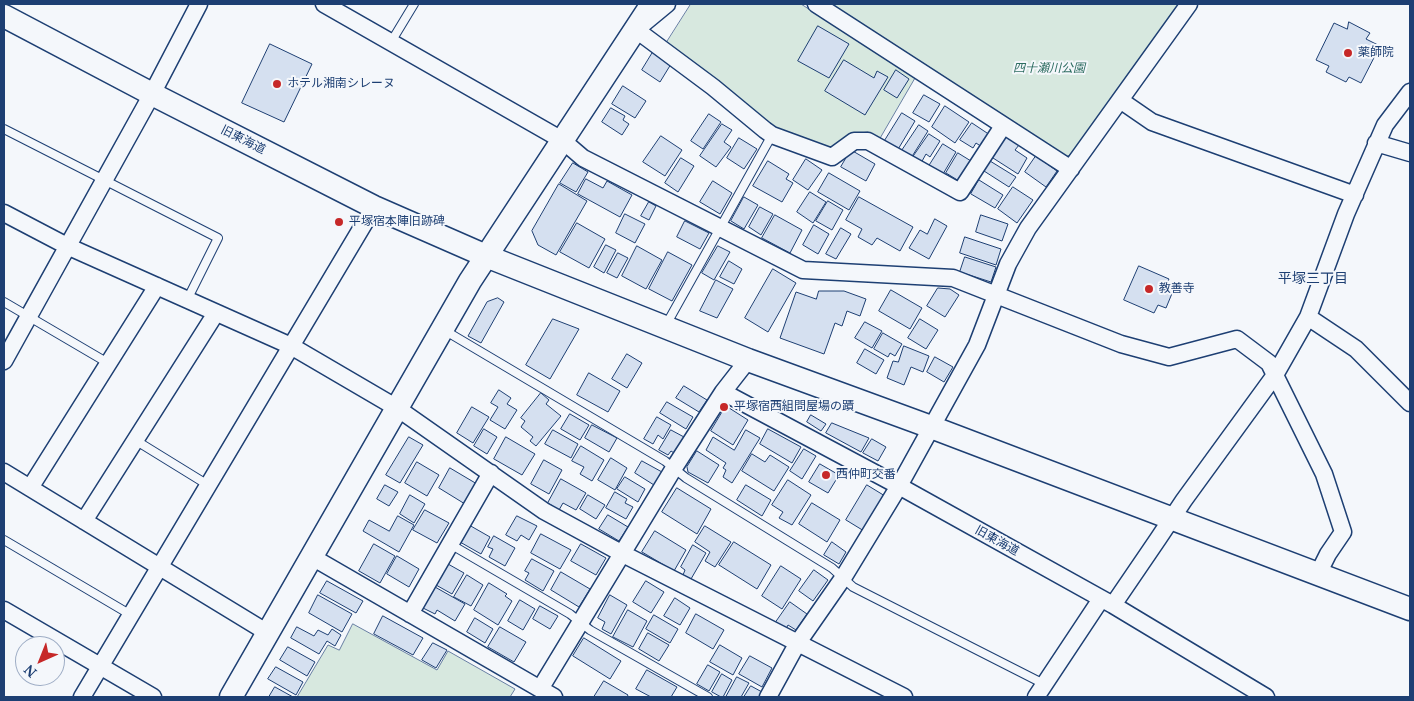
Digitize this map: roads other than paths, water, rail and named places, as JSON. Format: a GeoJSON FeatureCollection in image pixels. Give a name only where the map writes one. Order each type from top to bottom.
{"type":"FeatureCollection","features":[{"type":"Feature","properties":{"kind":"street"},"geometry":{"type":"LineString","coordinates":[[324,4],[562,140],[583,158],[803,270],[952,278],[1121,344],[1169,357],[1237,339],[1269,363],[1324,474],[1343,532],[1328,554],[1318,574]]}},
{"type":"Feature","properties":{"kind":"street"},"geometry":{"type":"LineString","coordinates":[[635,29],[645,4]]}},
{"type":"Feature","properties":{"kind":"street"},"geometry":{"type":"LineString","coordinates":[[231,697],[442,329],[486,256],[652,4]]}},
{"type":"Feature","properties":{"kind":"street"},"geometry":{"type":"LineString","coordinates":[[635,29],[667,4]]}},
{"type":"Feature","properties":{"kind":"street"},"geometry":{"type":"LineString","coordinates":[[816,4],[1071,169]]}},
{"type":"Feature","properties":{"kind":"street"},"geometry":{"type":"LineString","coordinates":[[768,697],[797,644],[843,578],[899,486],[977,345],[1008,264],[1028,228],[1189,4]]}},
{"type":"Feature","properties":{"kind":"street"},"geometry":{"type":"LineString","coordinates":[[4,360],[152,94],[193,6]]}},
{"type":"Feature","properties":{"kind":"street","name":"旧東海道"},"geometry":{"type":"LineString","coordinates":[[4,16],[374,207],[486,256],[664,328],[1410,609]]}},
{"type":"Feature","properties":{"kind":"street"},"geometry":{"type":"LineString","coordinates":[[635,29],[719,92],[772,135],[832,157],[854,141],[868,141],[960,192],[1003,126]]}},
{"type":"Feature","properties":{"kind":"street"},"geometry":{"type":"LineString","coordinates":[[1040,691],[1171,519],[1275,375],[1308,317],[1346,214],[1384,125],[1410,92]]}},
{"type":"Feature","properties":{"kind":"street"},"geometry":{"type":"LineString","coordinates":[[1120,100],[1152,122],[1355,195]]}},
{"type":"Feature","properties":{"kind":"street"},"geometry":{"type":"LineString","coordinates":[[1376,143],[1410,153]]}},
{"type":"Feature","properties":{"kind":"street"},"geometry":{"type":"LineString","coordinates":[[82,697],[374,207]]}},
{"type":"Feature","properties":{"kind":"street"},"geometry":{"type":"LineString","coordinates":[[4,213],[67,246],[291,346],[397,408],[544,511],[797,644],[904,697]]}},
{"type":"Feature","properties":{"kind":"street"},"geometry":{"type":"LineString","coordinates":[[30,488],[157,286]]}},
{"type":"Feature","properties":{"kind":"street"},"geometry":{"type":"LineString","coordinates":[[84,521],[216,313]]}},
{"type":"Feature","properties":{"kind":"street"},"geometry":{"type":"LineString","coordinates":[[1308,317],[1356,349],[1410,404]]}},
{"type":"Feature","properties":{"kind":"street"},"geometry":{"type":"LineString","coordinates":[[312,558],[547,693],[581,623],[674,468],[723,392],[748,360]]}},
{"type":"Feature","properties":{"kind":"street","name":"旧東海道"},"geometry":{"type":"LineString","coordinates":[[723,392],[899,486],[1107,602],[1266,697]]}},
{"type":"Feature","properties":{"kind":"street"},"geometry":{"type":"LineString","coordinates":[[4,472],[268,633]]}},
{"type":"Feature","properties":{"kind":"street"},"geometry":{"type":"LineString","coordinates":[[410,614],[491,473]]}},
{"type":"Feature","properties":{"kind":"street"},"geometry":{"type":"LineString","coordinates":[[4,610],[153,697]]}},
{"type":"Feature","properties":{"kind":"lane"},"geometry":{"type":"LineString","coordinates":[[391,42],[414,4]]}},
{"type":"Feature","properties":{"kind":"lane"},"geometry":{"type":"LineString","coordinates":[[4,129],[218,238],[187,300]]}},
{"type":"Feature","properties":{"kind":"lane"},"geometry":{"type":"LineString","coordinates":[[664,328],[772,135]]}},
{"type":"Feature","properties":{"kind":"lane"},"geometry":{"type":"LineString","coordinates":[[4,302],[108,363]]}},
{"type":"Feature","properties":{"kind":"lane"},"geometry":{"type":"LineString","coordinates":[[442,329],[665,461],[686,478],[832,568],[853,587],[1040,691]]}},
{"type":"Feature","properties":{"kind":"lane"},"geometry":{"type":"LineString","coordinates":[[135,440],[208,485]]}},
{"type":"Feature","properties":{"kind":"lane"},"geometry":{"type":"LineString","coordinates":[[4,540],[131,615]]}},
{"type":"Feature","properties":{"kind":"lane"},"geometry":{"type":"LineString","coordinates":[[450,544],[570,614],[590,630],[708,697]]}},
{"type":"Feature","properties":{"kind":"place","name":"薬師院"},"geometry":{"type":"Point","coordinates":[1348,53]}},
{"type":"Feature","properties":{"kind":"place","name":"ホテル湘南シレーヌ"},"geometry":{"type":"Point","coordinates":[277,84]}},
{"type":"Feature","properties":{"kind":"place","name":"平塚宿本陣旧跡碑"},"geometry":{"type":"Point","coordinates":[339,222]}},
{"type":"Feature","properties":{"kind":"place","name":"教善寺"},"geometry":{"type":"Point","coordinates":[1149,289]}},
{"type":"Feature","properties":{"kind":"place","name":"平塚宿西組問屋場の蹟"},"geometry":{"type":"Point","coordinates":[724,407]}},
{"type":"Feature","properties":{"kind":"place","name":"西仲町交番"},"geometry":{"type":"Point","coordinates":[826,475]}},
{"type":"Feature","properties":{"kind":"district","name":"平塚三丁目"},"geometry":{"type":"Point","coordinates":[1313,279]}},
{"type":"Feature","properties":{"kind":"park label","name":"四十瀬川公園"},"geometry":{"type":"Point","coordinates":[1049,69]}}]}
